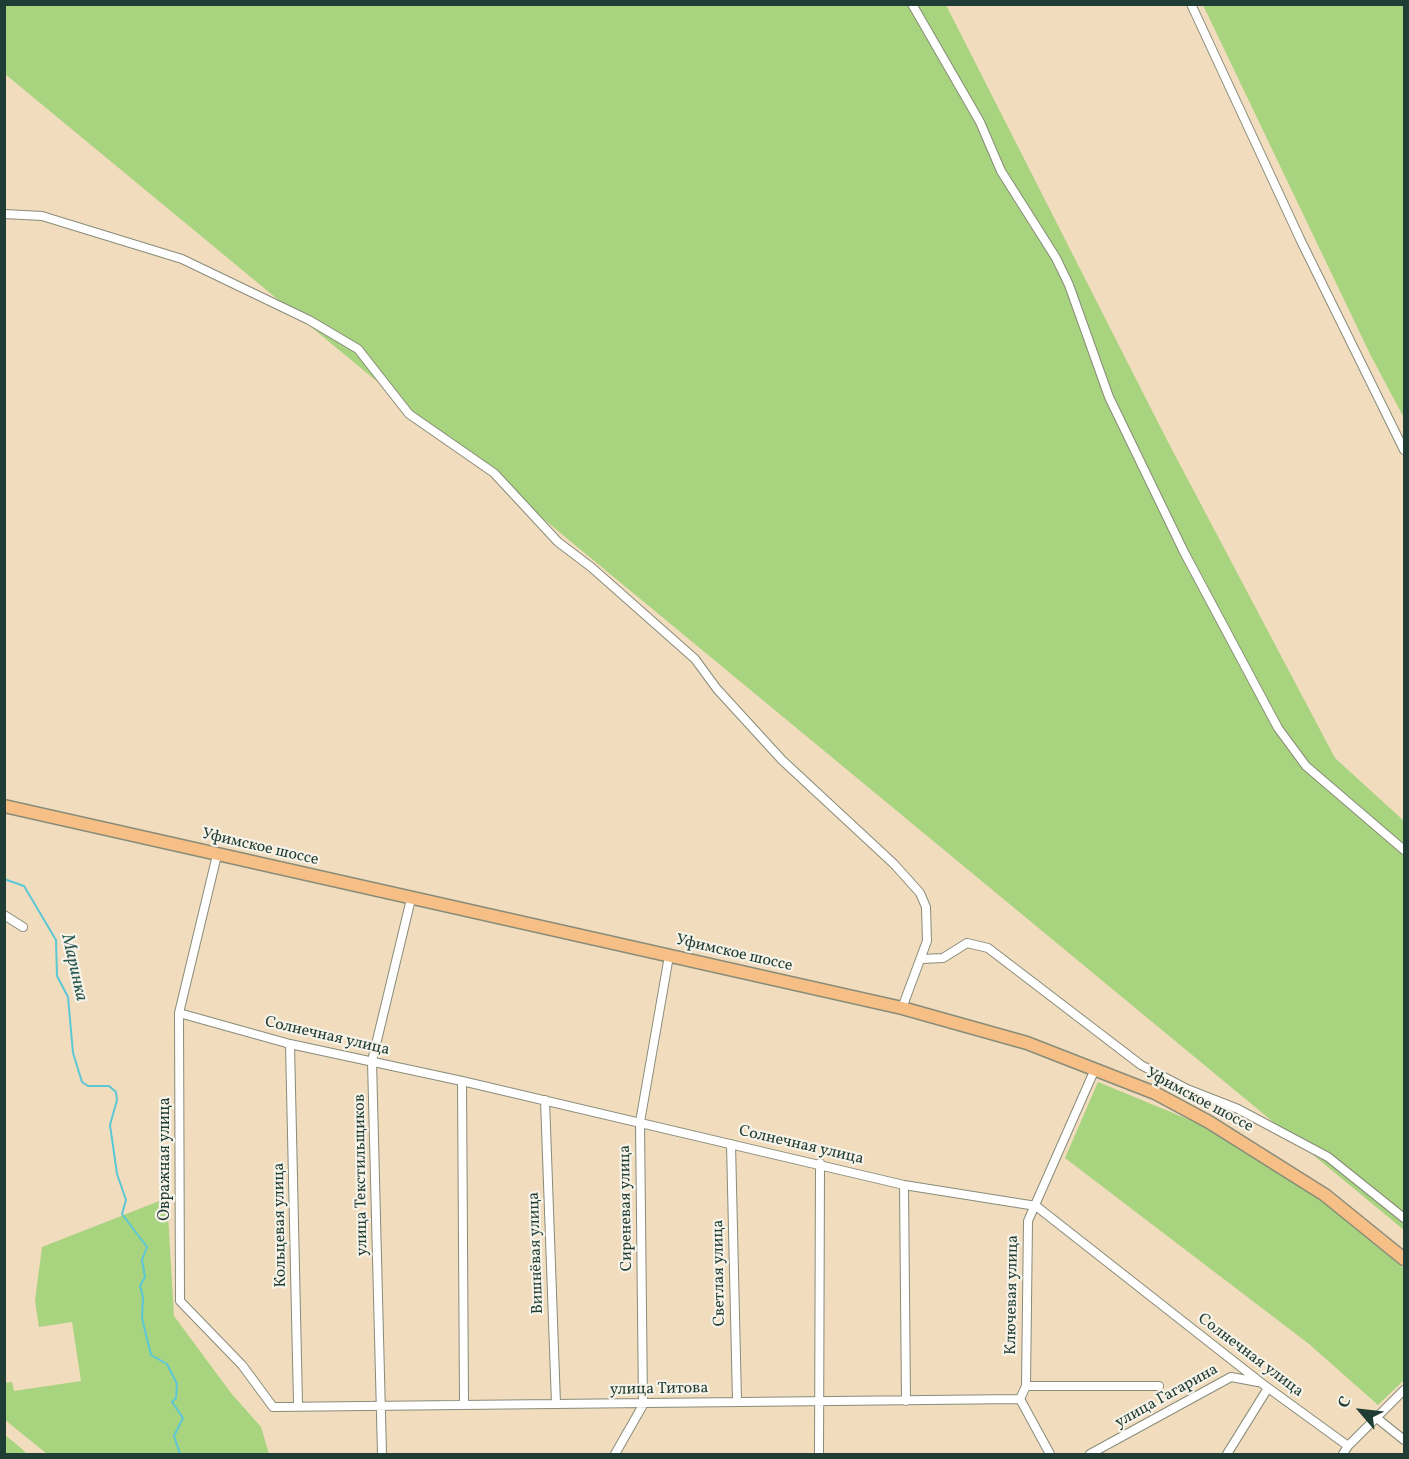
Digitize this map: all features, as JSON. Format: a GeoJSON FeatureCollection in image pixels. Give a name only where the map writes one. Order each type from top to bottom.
{"type":"FeatureCollection","features":[{"type":"Feature","properties":{"kind":"main road","name":"Уфимское шоссе"},"geometry":{"type":"LineString","coordinates":[[4,807],[902,1008],[1027,1042],[1155,1093],[1265,1155],[1325,1195],[1404,1259]]}},
{"type":"Feature","properties":{"kind":"street"},"geometry":{"type":"LineString","coordinates":[[912,4],[980,122],[1001,171],[1056,258],[1069,285],[1109,397],[1184,552],[1278,728],[1306,766],[1404,850]]}},
{"type":"Feature","properties":{"kind":"street"},"geometry":{"type":"LineString","coordinates":[[1191,4],[1301,241],[1404,450]]}},
{"type":"Feature","properties":{"kind":"street"},"geometry":{"type":"LineString","coordinates":[[4,214],[42,216],[182,259],[309,320],[358,348],[409,414],[494,473],[558,542],[591,567],[686,651],[717,689],[782,760],[894,864],[920,893],[926,908],[927,941],[902,1008]]}},
{"type":"Feature","properties":{"kind":"street","name":"Овражная улица"},"geometry":{"type":"LineString","coordinates":[[217,855],[179,1013],[180,1301],[242,1365],[273,1407],[298,1404]]}},
{"type":"Feature","properties":{"kind":"street","name":"улица Текстильщиков"},"geometry":{"type":"LineString","coordinates":[[382,1455],[372,1061],[411,899]]}},
{"type":"Feature","properties":{"kind":"street"},"geometry":{"type":"LineString","coordinates":[[4,915],[23,927]]}},
{"type":"Feature","properties":{"kind":"street"},"geometry":{"type":"LineString","coordinates":[[922,959],[943,958],[967,943],[988,948],[1141,1065],[1187,1089],[1238,1109],[1328,1157],[1404,1218]]}},
{"type":"Feature","properties":{"kind":"street","name":"Сиреневая улица"},"geometry":{"type":"LineString","coordinates":[[615,1455],[643,1405],[640,1122],[669,956]]}},
{"type":"Feature","properties":{"kind":"street","name":"Солнечная улица"},"geometry":{"type":"LineString","coordinates":[[179,1013],[290,1044],[820,1163],[904,1185],[1036,1206],[1260,1382],[1348,1446]]}},
{"type":"Feature","properties":{"kind":"street","name":"Кольцевая улица"},"geometry":{"type":"LineString","coordinates":[[290,1044],[298,1404]]}},
{"type":"Feature","properties":{"kind":"street","name":"Ключевая улица"},"geometry":{"type":"LineString","coordinates":[[1020,1399],[1026,1386],[1028,1221],[1095,1069]]}},
{"type":"Feature","properties":{"kind":"street"},"geometry":{"type":"LineString","coordinates":[[462,1081],[464,1403]]}},
{"type":"Feature","properties":{"kind":"street","name":"Вишнёвая улица"},"geometry":{"type":"LineString","coordinates":[[545,1100],[556,1404]]}},
{"type":"Feature","properties":{"kind":"street","name":"Светлая улица"},"geometry":{"type":"LineString","coordinates":[[731,1144],[737,1401]]}},
{"type":"Feature","properties":{"kind":"street"},"geometry":{"type":"LineString","coordinates":[[819,1455],[820,1163]]}},
{"type":"Feature","properties":{"kind":"street"},"geometry":{"type":"LineString","coordinates":[[904,1185],[906,1401]]}},
{"type":"Feature","properties":{"kind":"street","name":"улица Гагарина"},"geometry":{"type":"LineString","coordinates":[[1090,1455],[1231,1377],[1260,1382]]}},
{"type":"Feature","properties":{"kind":"street"},"geometry":{"type":"LineString","coordinates":[[1026,1386],[1159,1386]]}},
{"type":"Feature","properties":{"kind":"street"},"geometry":{"type":"LineString","coordinates":[[1227,1455],[1268,1388]]}},
{"type":"Feature","properties":{"kind":"street"},"geometry":{"type":"LineString","coordinates":[[1343,1455],[1348,1446],[1378,1419],[1385,1408],[1404,1390]]}},
{"type":"Feature","properties":{"kind":"street"},"geometry":{"type":"LineString","coordinates":[[1020,1399],[1050,1455]]}},
{"type":"Feature","properties":{"kind":"street","name":"улица Титова"},"geometry":{"type":"LineString","coordinates":[[298,1404],[643,1405],[737,1401],[819,1403],[1020,1399]]}},
{"type":"Feature","properties":{"kind":"street"},"geometry":{"type":"LineString","coordinates":[[1378,1419],[1404,1440]]}},
{"type":"Feature","properties":{"kind":"green space"},"geometry":{"type":"Polygon","coordinates":[[[4,5],[946,5],[1168,442],[1335,758],[1404,821],[1404,1230],[5,74],[4,5]]]}},
{"type":"Feature","properties":{"kind":"green space"},"geometry":{"type":"Polygon","coordinates":[[[1203,5],[1404,5],[1404,418],[1371,356],[1203,5]]]}},
{"type":"Feature","properties":{"kind":"green space"},"geometry":{"type":"Polygon","coordinates":[[[1098,1082],[1207,1127],[1363,1228],[1404,1269],[1404,1380],[1378,1405],[1309,1344],[1065,1158],[1098,1082]]]}},
{"type":"Feature","properties":{"kind":"green space"},"geometry":{"type":"Polygon","coordinates":[[[167,1198],[174,1316],[231,1393],[261,1427],[269,1454],[47,1454],[4,1419],[5,1383],[12,1382],[14,1391],[81,1381],[72,1322],[39,1327],[35,1301],[42,1247],[167,1198]]]}},
{"type":"Feature","properties":{"kind":"green space"},"geometry":{"type":"Polygon","coordinates":[[[5,1435],[21,1448],[27,1454],[5,1454],[5,1435]]]}},
{"type":"Feature","properties":{"kind":"waterway","name":"Маринка"},"geometry":{"type":"LineString","coordinates":[[4,450],[4,463]]}},
{"type":"Feature","properties":{"kind":"waterway","name":"Маринка"},"geometry":{"type":"LineString","coordinates":[[4,879],[24,886],[56,940],[57,976],[68,997],[73,1053],[82,1082],[88,1086],[109,1086],[116,1092],[117,1100],[110,1125],[117,1174],[126,1200],[122,1214],[147,1247],[142,1260],[145,1277],[140,1286],[143,1297],[142,1318],[151,1355],[167,1364],[177,1384],[176,1398],[172,1402],[183,1418],[174,1436],[180,1454]]}}]}
